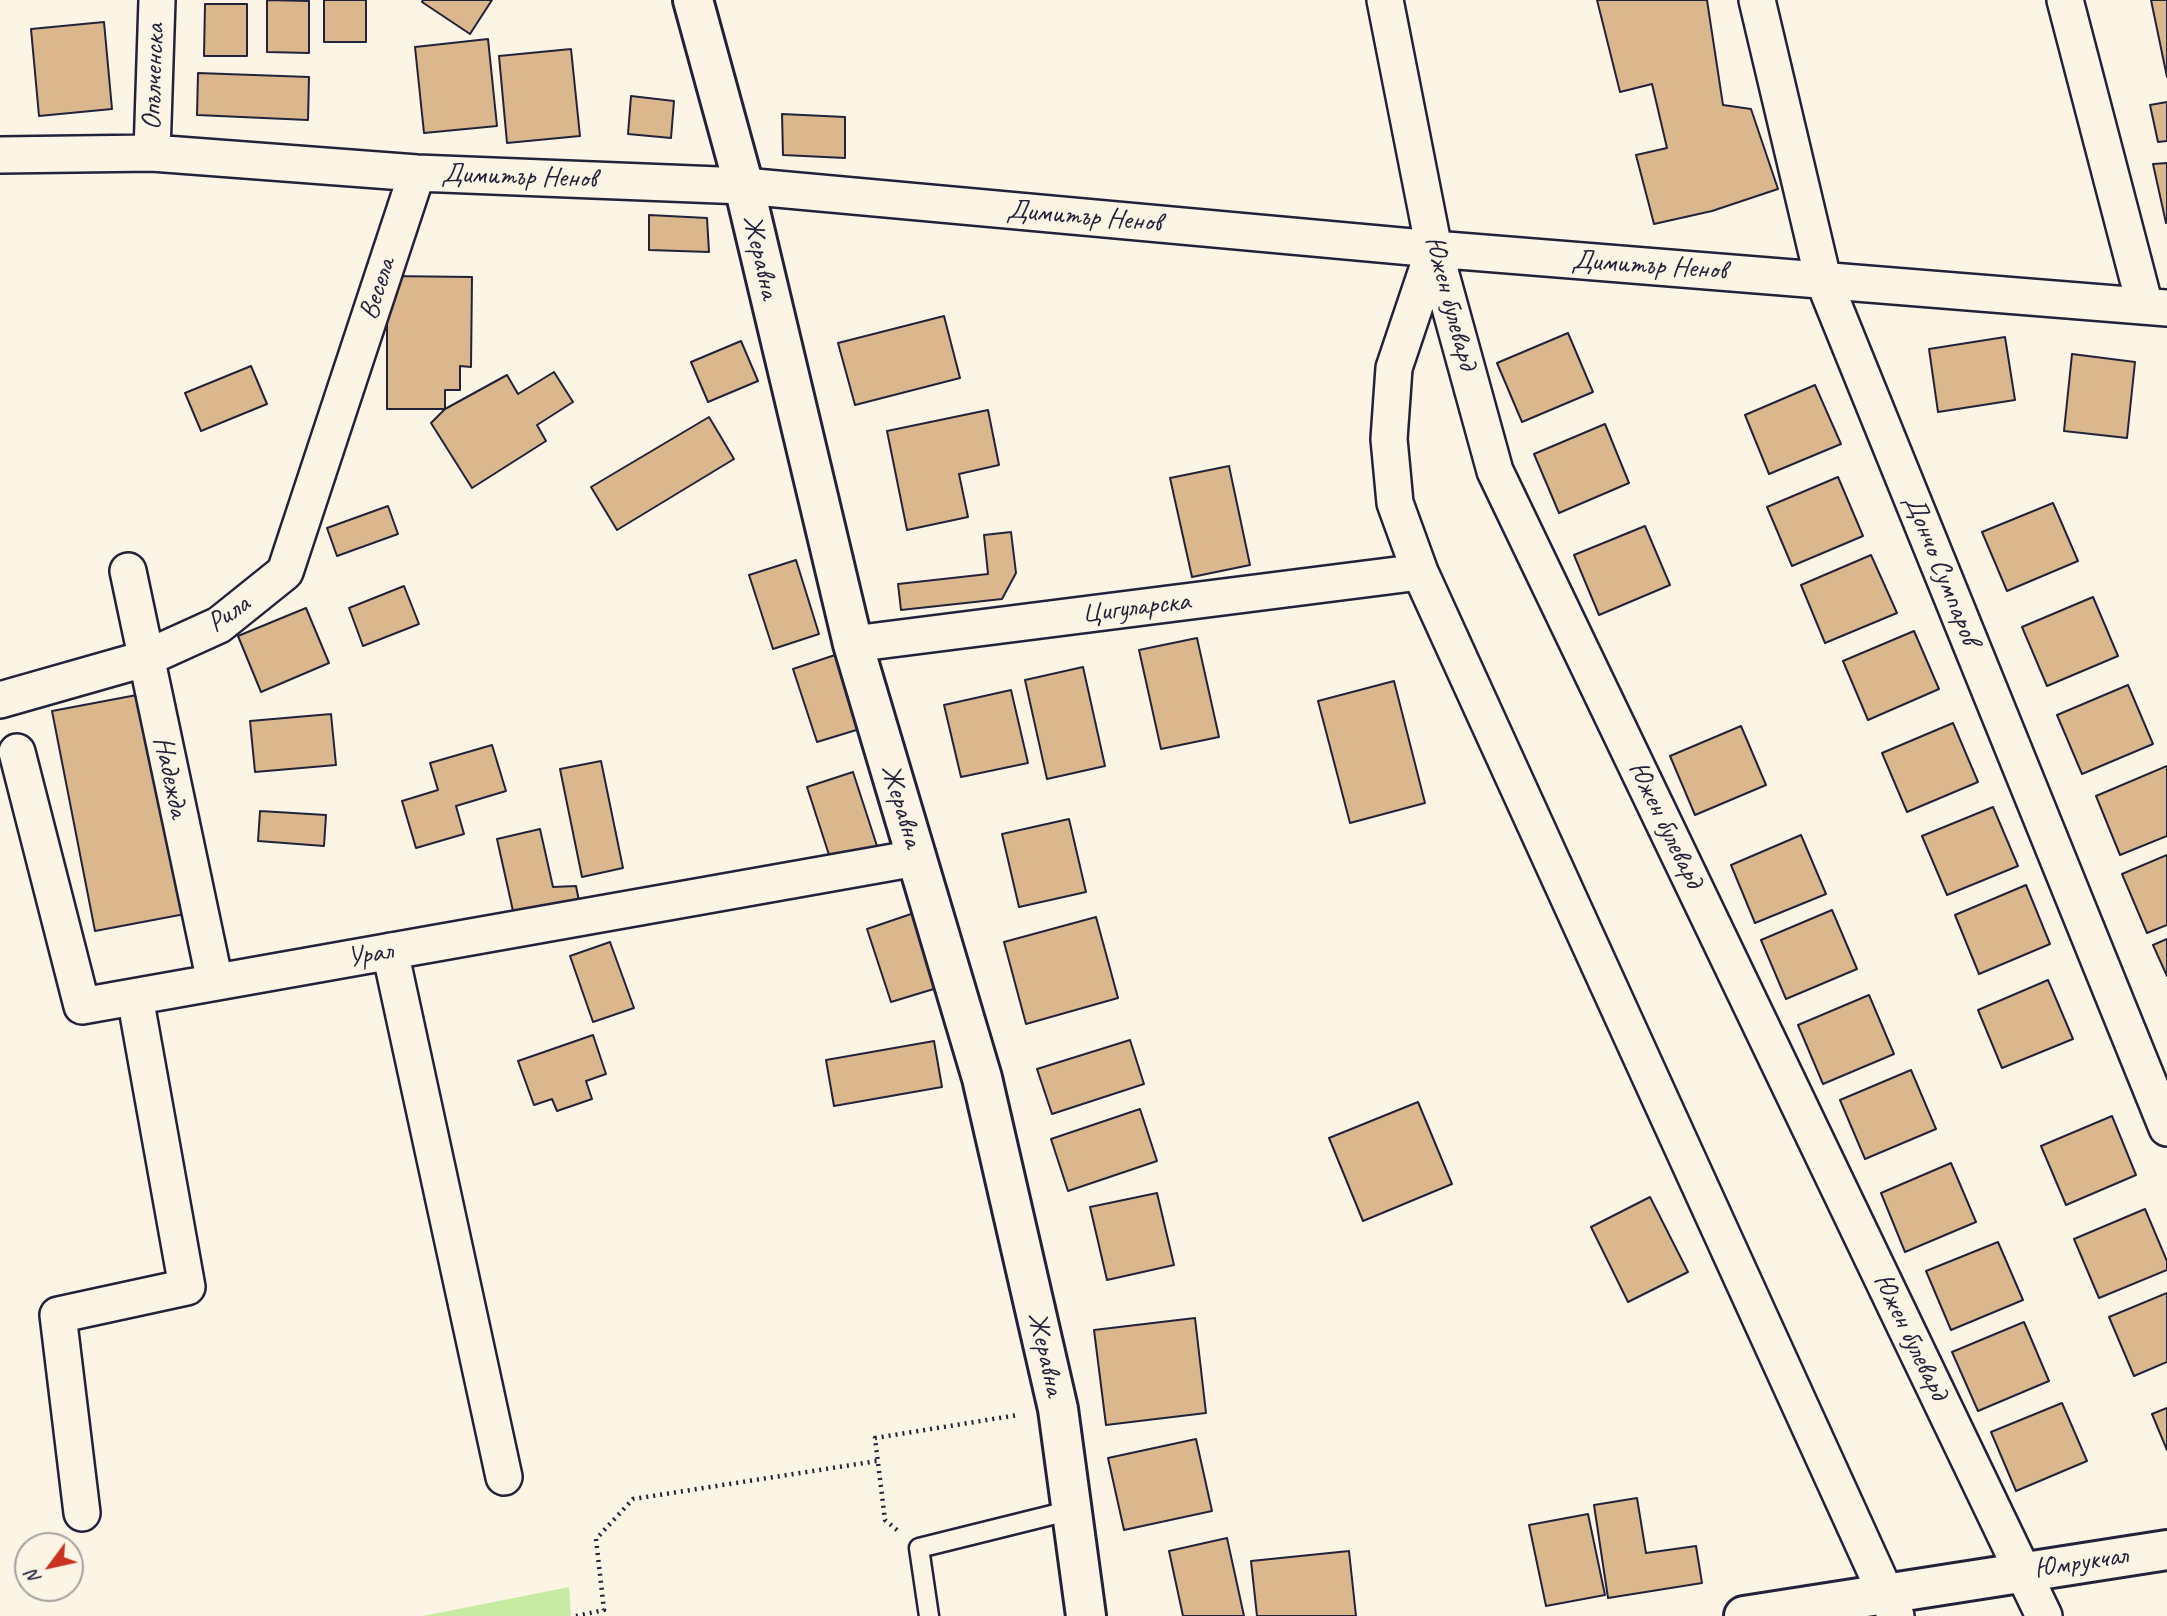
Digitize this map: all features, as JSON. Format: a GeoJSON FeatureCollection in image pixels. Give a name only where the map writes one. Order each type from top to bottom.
{"type":"FeatureCollection","features":[{"type":"Feature","properties":{"kind":"street","name":"Опълченска"},"geometry":{"type":"LineString","coordinates":[[152,153],[157,0]]}},
{"type":"Feature","properties":{"kind":"street","name":"Жеравна"},"geometry":{"type":"LineString","coordinates":[[693,0],[744,186],[853,644],[982,1078],[1058,1409],[1086,1616]]}},
{"type":"Feature","properties":{"kind":"street","name":"Южен булевард"},"geometry":{"type":"LineString","coordinates":[[1385,0],[1434,249],[1494,471],[2009,1575],[2044,1616]]}},
{"type":"Feature","properties":{"kind":"street","name":"Дончо Сумпаров"},"geometry":{"type":"LineString","coordinates":[[1757,0],[1823,279],[2167,1128]]}},
{"type":"Feature","properties":{"kind":"street"},"geometry":{"type":"LineString","coordinates":[[2065,0],[2156,307]]}},
{"type":"Feature","properties":{"kind":"street","name":"Димитър Ненов"},"geometry":{"type":"LineString","coordinates":[[0,155],[152,153],[416,173],[744,186],[1434,249],[2156,307]]}},
{"type":"Feature","properties":{"kind":"street","name":"Весела"},"geometry":{"type":"LineString","coordinates":[[340,405],[416,173]]}},
{"type":"Feature","properties":{"kind":"street"},"geometry":{"type":"LineString","coordinates":[[1434,249],[1394,368],[1389,439],[1395,503],[1420,572],[1891,1605],[1744,1616]]}},
{"type":"Feature","properties":{"kind":"street","name":"Рила"},"geometry":{"type":"LineString","coordinates":[[0,700],[144,659],[219,625],[285,572],[340,405]]}},
{"type":"Feature","properties":{"kind":"street","name":"Надежда"},"geometry":{"type":"LineString","coordinates":[[128,571],[144,659],[215,982]]}},
{"type":"Feature","properties":{"kind":"street","name":"Цигуларска"},"geometry":{"type":"LineString","coordinates":[[853,644],[1420,572]]}},
{"type":"Feature","properties":{"kind":"street","name":"Урал"},"geometry":{"type":"LineString","coordinates":[[17,752],[82,1006],[916,858]]}},
{"type":"Feature","properties":{"kind":"street"},"geometry":{"type":"LineString","coordinates":[[390,951],[504,1477]]}},
{"type":"Feature","properties":{"kind":"street"},"geometry":{"type":"LineString","coordinates":[[82,1513],[58,1315],[187,1287],[135,997]]}},
{"type":"Feature","properties":{"kind":"street","name":"Юмрукчал"},"geometry":{"type":"LineString","coordinates":[[1891,1605],[1923,1588],[2167,1550]]}},
{"type":"Feature","properties":{"kind":"lane"},"geometry":{"type":"LineString","coordinates":[[929,1616],[919,1548],[1072,1510]]}},
{"type":"Feature","properties":{"kind":"path"},"geometry":{"type":"LineString","coordinates":[[919,1548],[885,1520],[875,1438],[1058,1409]]}},
{"type":"Feature","properties":{"kind":"path"},"geometry":{"type":"LineString","coordinates":[[576,1616],[605,1613],[596,1539],[633,1499],[877,1461]]}},
{"type":"Feature","properties":{"kind":"green space"},"geometry":{"type":"Polygon","coordinates":[[[569,1587],[571,1616],[423,1616],[569,1587]]]}},
{"type":"Feature","properties":{"kind":"building"},"geometry":{"type":"Polygon","coordinates":[[[267,0],[309,1],[309,53],[267,52],[267,0]]]}},
{"type":"Feature","properties":{"kind":"building"},"geometry":{"type":"Polygon","coordinates":[[[324,0],[366,0],[366,42],[324,42],[324,0]]]}},
{"type":"Feature","properties":{"kind":"building"},"geometry":{"type":"Polygon","coordinates":[[[492,0],[470,34],[422,2],[492,0]]]}},
{"type":"Feature","properties":{"kind":"building"},"geometry":{"type":"Polygon","coordinates":[[[1597,0],[1707,0],[1723,105],[1751,109],[1778,189],[1712,211],[1654,224],[1636,155],[1667,148],[1652,84],[1620,92],[1597,0]]]}},
{"type":"Feature","properties":{"kind":"building"},"geometry":{"type":"Polygon","coordinates":[[[2151,0],[2167,0],[2167,77],[2151,0]]]}},
{"type":"Feature","properties":{"kind":"building"},"geometry":{"type":"Polygon","coordinates":[[[205,4],[247,4],[247,56],[204,56],[205,4]]]}},
{"type":"Feature","properties":{"kind":"building"},"geometry":{"type":"Polygon","coordinates":[[[104,22],[112,109],[39,116],[31,29],[104,22]]]}},
{"type":"Feature","properties":{"kind":"building"},"geometry":{"type":"Polygon","coordinates":[[[488,39],[497,126],[424,133],[415,47],[488,39]]]}},
{"type":"Feature","properties":{"kind":"building"},"geometry":{"type":"Polygon","coordinates":[[[571,49],[580,136],[507,143],[499,56],[571,49]]]}},
{"type":"Feature","properties":{"kind":"building"},"geometry":{"type":"Polygon","coordinates":[[[198,73],[309,77],[308,120],[197,115],[198,73]]]}},
{"type":"Feature","properties":{"kind":"building"},"geometry":{"type":"Polygon","coordinates":[[[631,96],[674,101],[671,138],[628,134],[631,96]]]}},
{"type":"Feature","properties":{"kind":"building"},"geometry":{"type":"Polygon","coordinates":[[[2167,102],[2167,141],[2158,142],[2150,105],[2167,102]]]}},
{"type":"Feature","properties":{"kind":"building"},"geometry":{"type":"Polygon","coordinates":[[[782,114],[845,117],[845,158],[783,155],[782,114]]]}},
{"type":"Feature","properties":{"kind":"building"},"geometry":{"type":"Polygon","coordinates":[[[2167,163],[2167,222],[2166,223],[2153,164],[2167,163]]]}},
{"type":"Feature","properties":{"kind":"building"},"geometry":{"type":"Polygon","coordinates":[[[649,215],[707,218],[709,252],[649,250],[649,215]]]}},
{"type":"Feature","properties":{"kind":"building"},"geometry":{"type":"Polygon","coordinates":[[[387,276],[472,277],[471,367],[460,366],[460,390],[445,390],[445,409],[387,409],[387,276]]]}},
{"type":"Feature","properties":{"kind":"building"},"geometry":{"type":"Polygon","coordinates":[[[944,316],[960,378],[855,405],[838,343],[944,316]]]}},
{"type":"Feature","properties":{"kind":"building"},"geometry":{"type":"Polygon","coordinates":[[[1568,333],[1593,392],[1522,422],[1497,363],[1568,333]]]}},
{"type":"Feature","properties":{"kind":"building"},"geometry":{"type":"Polygon","coordinates":[[[2005,337],[2015,400],[1938,412],[1929,349],[2005,337]]]}},
{"type":"Feature","properties":{"kind":"building"},"geometry":{"type":"Polygon","coordinates":[[[741,341],[758,381],[708,402],[691,362],[741,341]]]}},
{"type":"Feature","properties":{"kind":"building"},"geometry":{"type":"Polygon","coordinates":[[[2072,354],[2135,362],[2127,438],[2064,431],[2072,354]]]}},
{"type":"Feature","properties":{"kind":"building"},"geometry":{"type":"Polygon","coordinates":[[[251,366],[267,404],[201,431],[185,393],[251,366]]]}},
{"type":"Feature","properties":{"kind":"building"},"geometry":{"type":"Polygon","coordinates":[[[554,372],[573,402],[537,425],[546,441],[472,488],[431,423],[445,409],[507,375],[518,394],[554,372]]]}},
{"type":"Feature","properties":{"kind":"building"},"geometry":{"type":"Polygon","coordinates":[[[1815,385],[1841,444],[1769,474],[1745,415],[1815,385]]]}},
{"type":"Feature","properties":{"kind":"building"},"geometry":{"type":"Polygon","coordinates":[[[988,410],[999,465],[959,474],[968,517],[907,530],[887,431],[988,410]]]}},
{"type":"Feature","properties":{"kind":"building"},"geometry":{"type":"Polygon","coordinates":[[[709,417],[734,459],[617,530],[591,487],[709,417]]]}},
{"type":"Feature","properties":{"kind":"building"},"geometry":{"type":"Polygon","coordinates":[[[1605,424],[1629,483],[1559,513],[1534,454],[1605,424]]]}},
{"type":"Feature","properties":{"kind":"building"},"geometry":{"type":"Polygon","coordinates":[[[1229,466],[1250,565],[1192,577],[1170,478],[1229,466]]]}},
{"type":"Feature","properties":{"kind":"building"},"geometry":{"type":"Polygon","coordinates":[[[1838,477],[1863,536],[1792,566],[1767,507],[1838,477]]]}},
{"type":"Feature","properties":{"kind":"building"},"geometry":{"type":"Polygon","coordinates":[[[2053,503],[2078,561],[2007,591],[1982,532],[2053,503]]]}},
{"type":"Feature","properties":{"kind":"building"},"geometry":{"type":"Polygon","coordinates":[[[388,506],[398,534],[337,556],[327,528],[388,506]]]}},
{"type":"Feature","properties":{"kind":"building"},"geometry":{"type":"Polygon","coordinates":[[[1645,526],[1670,585],[1599,615],[1574,555],[1645,526]]]}},
{"type":"Feature","properties":{"kind":"building"},"geometry":{"type":"Polygon","coordinates":[[[1011,532],[1016,573],[1002,599],[901,610],[898,584],[988,574],[984,535],[1011,532]]]}},
{"type":"Feature","properties":{"kind":"building"},"geometry":{"type":"Polygon","coordinates":[[[1871,555],[1897,613],[1825,643],[1801,585],[1871,555]]]}},
{"type":"Feature","properties":{"kind":"building"},"geometry":{"type":"Polygon","coordinates":[[[796,560],[819,634],[773,649],[749,575],[796,560]]]}},
{"type":"Feature","properties":{"kind":"building"},"geometry":{"type":"Polygon","coordinates":[[[404,586],[419,624],[363,646],[349,608],[404,586]]]}},
{"type":"Feature","properties":{"kind":"building"},"geometry":{"type":"Polygon","coordinates":[[[2093,597],[2118,656],[2047,686],[2022,627],[2093,597]]]}},
{"type":"Feature","properties":{"kind":"building"},"geometry":{"type":"Polygon","coordinates":[[[306,608],[329,663],[261,692],[238,636],[306,608]]]}},
{"type":"Feature","properties":{"kind":"building"},"geometry":{"type":"Polygon","coordinates":[[[1914,631],[1939,689],[1868,720],[1843,661],[1914,631]]]}},
{"type":"Feature","properties":{"kind":"building"},"geometry":{"type":"Polygon","coordinates":[[[1197,638],[1219,737],[1161,749],[1139,650],[1197,638]]]}},
{"type":"Feature","properties":{"kind":"building"},"geometry":{"type":"Polygon","coordinates":[[[838,654],[863,728],[817,742],[793,669],[838,654]]]}},
{"type":"Feature","properties":{"kind":"building"},"geometry":{"type":"Polygon","coordinates":[[[1083,667],[1105,766],[1047,779],[1025,680],[1083,667]]]}},
{"type":"Feature","properties":{"kind":"building"},"geometry":{"type":"Polygon","coordinates":[[[1394,681],[1425,803],[1350,823],[1318,701],[1394,681]]]}},
{"type":"Feature","properties":{"kind":"building"},"geometry":{"type":"Polygon","coordinates":[[[2128,685],[2153,744],[2082,774],[2057,715],[2128,685]]]}},
{"type":"Feature","properties":{"kind":"building"},"geometry":{"type":"Polygon","coordinates":[[[1011,690],[1028,763],[961,777],[944,705],[1011,690]]]}},
{"type":"Feature","properties":{"kind":"building"},"geometry":{"type":"Polygon","coordinates":[[[142,694],[185,914],[95,931],[52,711],[142,694]]]}},
{"type":"Feature","properties":{"kind":"building"},"geometry":{"type":"Polygon","coordinates":[[[331,714],[336,765],[255,772],[250,721],[331,714]]]}},
{"type":"Feature","properties":{"kind":"building"},"geometry":{"type":"Polygon","coordinates":[[[1953,723],[1978,782],[1907,812],[1882,753],[1953,723]]]}},
{"type":"Feature","properties":{"kind":"building"},"geometry":{"type":"Polygon","coordinates":[[[1741,726],[1766,785],[1695,815],[1670,756],[1741,726]]]}},
{"type":"Feature","properties":{"kind":"building"},"geometry":{"type":"Polygon","coordinates":[[[492,745],[506,791],[456,806],[464,834],[416,848],[402,801],[438,790],[430,763],[492,745]]]}},
{"type":"Feature","properties":{"kind":"building"},"geometry":{"type":"Polygon","coordinates":[[[601,761],[623,868],[582,877],[560,769],[601,761]]]}},
{"type":"Feature","properties":{"kind":"building"},"geometry":{"type":"Polygon","coordinates":[[[2167,766],[2167,836],[2120,855],[2096,796],[2167,766]]]}},
{"type":"Feature","properties":{"kind":"building"},"geometry":{"type":"Polygon","coordinates":[[[853,772],[877,846],[831,861],[807,787],[853,772]]]}},
{"type":"Feature","properties":{"kind":"building"},"geometry":{"type":"Polygon","coordinates":[[[1993,807],[2018,866],[1947,895],[1922,836],[1993,807]]]}},
{"type":"Feature","properties":{"kind":"building"},"geometry":{"type":"Polygon","coordinates":[[[260,811],[326,815],[324,846],[258,841],[260,811]]]}},
{"type":"Feature","properties":{"kind":"building"},"geometry":{"type":"Polygon","coordinates":[[[1069,819],[1086,892],[1019,907],[1002,834],[1069,819]]]}},
{"type":"Feature","properties":{"kind":"building"},"geometry":{"type":"Polygon","coordinates":[[[540,829],[553,887],[576,886],[580,906],[515,920],[497,839],[540,829]]]}},
{"type":"Feature","properties":{"kind":"building"},"geometry":{"type":"Polygon","coordinates":[[[1801,835],[1826,894],[1755,923],[1731,865],[1801,835]]]}},
{"type":"Feature","properties":{"kind":"building"},"geometry":{"type":"Polygon","coordinates":[[[2167,855],[2167,925],[2147,933],[2122,874],[2167,855]]]}},
{"type":"Feature","properties":{"kind":"building"},"geometry":{"type":"Polygon","coordinates":[[[2026,885],[2050,944],[1979,974],[1955,915],[2026,885]]]}},
{"type":"Feature","properties":{"kind":"building"},"geometry":{"type":"Polygon","coordinates":[[[1832,910],[1857,969],[1786,999],[1761,940],[1832,910]]]}},
{"type":"Feature","properties":{"kind":"building"},"geometry":{"type":"Polygon","coordinates":[[[914,913],[937,988],[891,1002],[867,929],[914,913]]]}},
{"type":"Feature","properties":{"kind":"building"},"geometry":{"type":"Polygon","coordinates":[[[1096,917],[1118,998],[1026,1024],[1004,942],[1096,917]]]}},
{"type":"Feature","properties":{"kind":"building"},"geometry":{"type":"Polygon","coordinates":[[[2167,939],[2167,976],[2153,945],[2167,939]]]}},
{"type":"Feature","properties":{"kind":"building"},"geometry":{"type":"Polygon","coordinates":[[[610,942],[634,1008],[593,1022],[570,956],[610,942]]]}},
{"type":"Feature","properties":{"kind":"building"},"geometry":{"type":"Polygon","coordinates":[[[2048,980],[2073,1039],[2002,1068],[1978,1010],[2048,980]]]}},
{"type":"Feature","properties":{"kind":"building"},"geometry":{"type":"Polygon","coordinates":[[[1869,995],[1894,1054],[1823,1084],[1798,1025],[1869,995]]]}},
{"type":"Feature","properties":{"kind":"building"},"geometry":{"type":"Polygon","coordinates":[[[593,1035],[606,1074],[586,1081],[592,1099],[557,1111],[552,1099],[534,1105],[518,1061],[593,1035]]]}},
{"type":"Feature","properties":{"kind":"building"},"geometry":{"type":"Polygon","coordinates":[[[1130,1040],[1144,1084],[1052,1114],[1037,1069],[1130,1040]]]}},
{"type":"Feature","properties":{"kind":"building"},"geometry":{"type":"Polygon","coordinates":[[[934,1041],[942,1087],[834,1106],[826,1060],[934,1041]]]}},
{"type":"Feature","properties":{"kind":"building"},"geometry":{"type":"Polygon","coordinates":[[[1911,1070],[1936,1129],[1865,1159],[1840,1100],[1911,1070]]]}},
{"type":"Feature","properties":{"kind":"building"},"geometry":{"type":"Polygon","coordinates":[[[1418,1102],[1452,1184],[1363,1221],[1329,1138],[1418,1102]]]}},
{"type":"Feature","properties":{"kind":"building"},"geometry":{"type":"Polygon","coordinates":[[[1140,1109],[1157,1161],[1068,1191],[1051,1139],[1140,1109]]]}},
{"type":"Feature","properties":{"kind":"building"},"geometry":{"type":"Polygon","coordinates":[[[2112,1116],[2136,1175],[2066,1205],[2041,1146],[2112,1116]]]}},
{"type":"Feature","properties":{"kind":"building"},"geometry":{"type":"Polygon","coordinates":[[[1951,1163],[1976,1222],[1905,1252],[1881,1193],[1951,1163]]]}},
{"type":"Feature","properties":{"kind":"building"},"geometry":{"type":"Polygon","coordinates":[[[1157,1193],[1174,1265],[1107,1280],[1090,1207],[1157,1193]]]}},
{"type":"Feature","properties":{"kind":"building"},"geometry":{"type":"Polygon","coordinates":[[[1650,1197],[1688,1272],[1628,1302],[1591,1227],[1650,1197]]]}},
{"type":"Feature","properties":{"kind":"building"},"geometry":{"type":"Polygon","coordinates":[[[2145,1209],[2167,1261],[2167,1270],[2099,1298],[2074,1239],[2145,1209]]]}},
{"type":"Feature","properties":{"kind":"building"},"geometry":{"type":"Polygon","coordinates":[[[1998,1242],[2023,1300],[1951,1330],[1926,1271],[1998,1242]]]}},
{"type":"Feature","properties":{"kind":"building"},"geometry":{"type":"Polygon","coordinates":[[[2167,1293],[2167,1362],[2134,1376],[2109,1317],[2167,1293]]]}},
{"type":"Feature","properties":{"kind":"building"},"geometry":{"type":"Polygon","coordinates":[[[1195,1318],[1206,1413],[1106,1425],[1094,1330],[1195,1318]]]}},
{"type":"Feature","properties":{"kind":"building"},"geometry":{"type":"Polygon","coordinates":[[[2024,1322],[2049,1381],[1978,1411],[1952,1352],[2024,1322]]]}},
{"type":"Feature","properties":{"kind":"building"},"geometry":{"type":"Polygon","coordinates":[[[2062,1403],[2087,1461],[2016,1491],[1991,1432],[2062,1403]]]}},
{"type":"Feature","properties":{"kind":"building"},"geometry":{"type":"Polygon","coordinates":[[[2167,1408],[2167,1450],[2152,1414],[2167,1408]]]}},
{"type":"Feature","properties":{"kind":"building"},"geometry":{"type":"Polygon","coordinates":[[[1196,1439],[1212,1511],[1124,1530],[1108,1458],[1196,1439]]]}},
{"type":"Feature","properties":{"kind":"building"},"geometry":{"type":"Polygon","coordinates":[[[1637,1498],[1646,1553],[1696,1546],[1702,1583],[1608,1598],[1594,1505],[1637,1498]]]}},
{"type":"Feature","properties":{"kind":"building"},"geometry":{"type":"Polygon","coordinates":[[[1588,1514],[1605,1595],[1546,1606],[1529,1525],[1588,1514]]]}},
{"type":"Feature","properties":{"kind":"building"},"geometry":{"type":"Polygon","coordinates":[[[1227,1538],[1244,1616],[1183,1616],[1169,1551],[1227,1538]]]}},
{"type":"Feature","properties":{"kind":"building"},"geometry":{"type":"Polygon","coordinates":[[[1349,1551],[1356,1616],[1257,1616],[1251,1561],[1349,1551]]]}}]}
